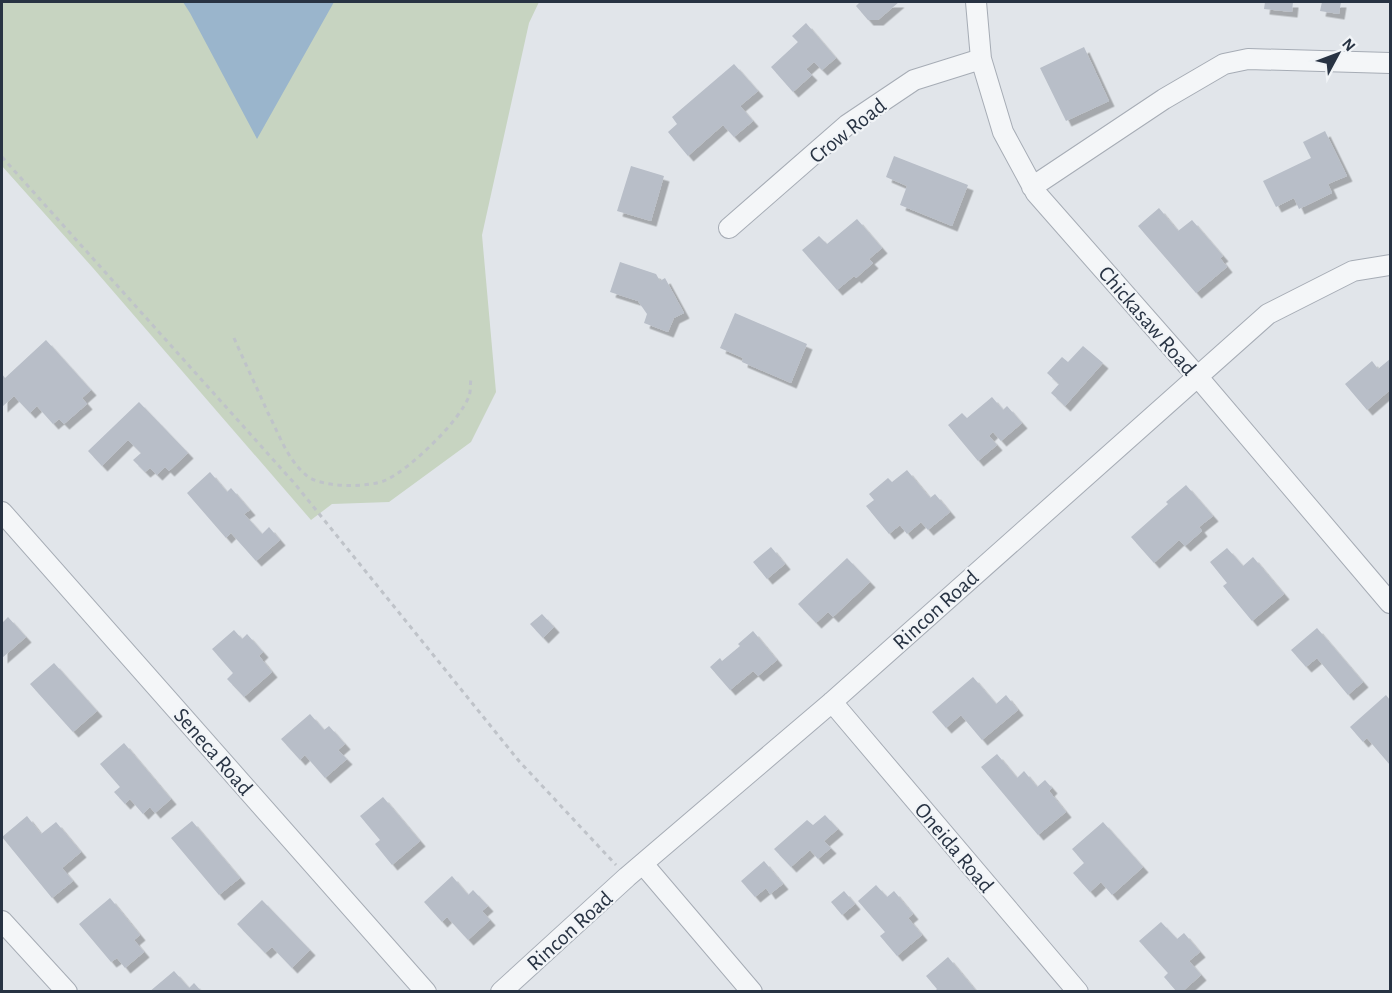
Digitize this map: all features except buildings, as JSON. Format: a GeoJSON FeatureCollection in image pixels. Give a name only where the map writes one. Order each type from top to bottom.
{"type":"FeatureCollection","features":[{"type":"Feature","properties":{"kind":"street","name":"Chickasaw Road"},"geometry":{"type":"LineString","coordinates":[[976,2],[981,59],[1003,132],[1036,193],[1197,376],[1390,603]]}},
{"type":"Feature","properties":{"kind":"street","name":"Crow Road"},"geometry":{"type":"LineString","coordinates":[[729,228],[857,118],[914,80],[981,59]]}},
{"type":"Feature","properties":{"kind":"street"},"geometry":{"type":"LineString","coordinates":[[1032,187],[1164,99],[1224,64],[1248,59],[1390,63]]}},
{"type":"Feature","properties":{"kind":"street","name":"Rincon Road"},"geometry":{"type":"LineString","coordinates":[[501,992],[627,877],[832,702],[1268,314],[1353,271],[1390,265]]}},
{"type":"Feature","properties":{"kind":"street","name":"Seneca Road"},"geometry":{"type":"LineString","coordinates":[[2,512],[426,992]]}},
{"type":"Feature","properties":{"kind":"street","name":"Oneida Road"},"geometry":{"type":"LineString","coordinates":[[832,702],[1077,992]]}},
{"type":"Feature","properties":{"kind":"street"},"geometry":{"type":"LineString","coordinates":[[643,864],[752,992]]}},
{"type":"Feature","properties":{"kind":"street"},"geometry":{"type":"LineString","coordinates":[[2,921],[67,992]]}},
{"type":"Feature","properties":{"kind":"path"},"geometry":{"type":"LineString","coordinates":[[2,157],[295,484],[519,761],[627,877]]}},
{"type":"Feature","properties":{"kind":"path"},"geometry":{"type":"LineString","coordinates":[[234,338],[291,459],[307,477],[332,485],[385,481],[410,463],[444,432],[461,411],[469,395],[471,378]]}},
{"type":"Feature","properties":{"kind":"green space"},"geometry":{"type":"Polygon","coordinates":[[[2,2],[539,2],[529,23],[482,235],[496,392],[471,442],[389,502],[332,504],[311,520],[2,166],[2,2]]]}},
{"type":"Feature","properties":{"kind":"water"},"geometry":{"type":"Polygon","coordinates":[[[183,2],[334,2],[257,139],[190,13],[183,2]]]}}]}
